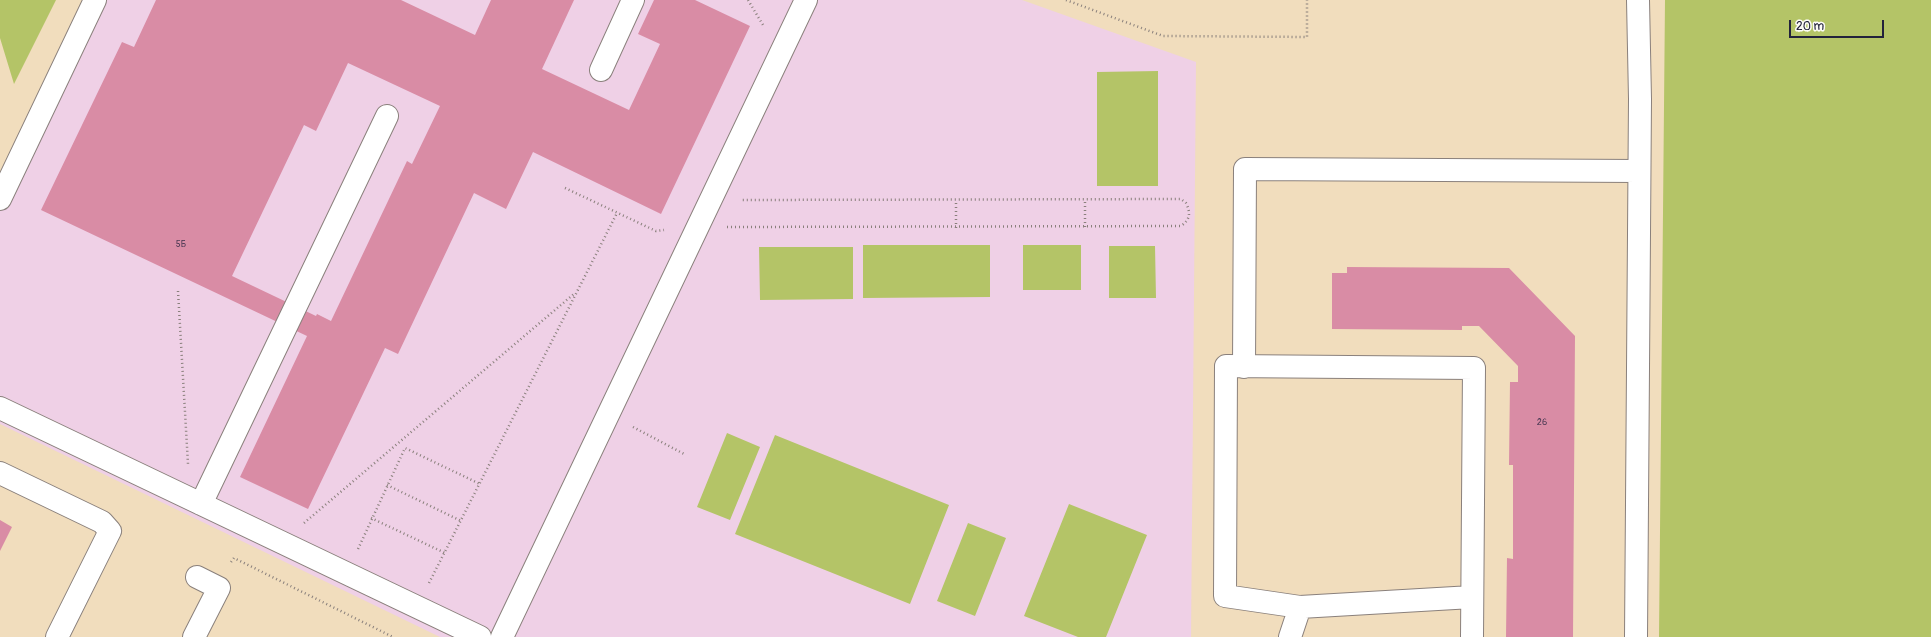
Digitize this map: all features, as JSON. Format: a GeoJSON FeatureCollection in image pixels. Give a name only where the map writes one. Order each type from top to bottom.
{"type":"FeatureCollection","features":[{"type":"Feature","properties":{"kind":"street"},"geometry":{"type":"LineString","coordinates":[[0,199],[95,0]]}},
{"type":"Feature","properties":{"kind":"street"},"geometry":{"type":"LineString","coordinates":[[601,70],[633,0]]}},
{"type":"Feature","properties":{"kind":"street"},"geometry":{"type":"LineString","coordinates":[[502,637],[806,0]]}},
{"type":"Feature","properties":{"kind":"street"},"geometry":{"type":"LineString","coordinates":[[1636,637],[1639,171],[1638,0]]}},
{"type":"Feature","properties":{"kind":"street"},"geometry":{"type":"LineString","coordinates":[[195,501],[387,116]]}},
{"type":"Feature","properties":{"kind":"street"},"geometry":{"type":"LineString","coordinates":[[1244,366],[1245,169],[1639,171]]}},
{"type":"Feature","properties":{"kind":"street"},"geometry":{"type":"LineString","coordinates":[[1472,597],[1300,606],[1225,596],[1226,366],[1474,368],[1472,637]]}},
{"type":"Feature","properties":{"kind":"street"},"geometry":{"type":"LineString","coordinates":[[0,408],[418,606],[480,637]]}},
{"type":"Feature","properties":{"kind":"street"},"geometry":{"type":"LineString","coordinates":[[0,473],[102,522],[110,532],[57,637]]}},
{"type":"Feature","properties":{"kind":"street"},"geometry":{"type":"LineString","coordinates":[[194,637],[218,588],[197,577]]}},
{"type":"Feature","properties":{"kind":"street"},"geometry":{"type":"LineString","coordinates":[[1290,637],[1300,606]]}},
{"type":"Feature","properties":{"kind":"path"},"geometry":{"type":"LineString","coordinates":[[1066,0],[1163,36],[1307,37],[1307,0]]}},
{"type":"Feature","properties":{"kind":"path"},"geometry":{"type":"LineString","coordinates":[[565,188],[656,231],[698,227],[956,228],[1181,226],[1186,222],[1189,216],[1186,203],[1181,199],[956,201],[710,200]]}},
{"type":"Feature","properties":{"kind":"path"},"geometry":{"type":"LineString","coordinates":[[1085,200],[1085,227]]}},
{"type":"Feature","properties":{"kind":"path"},"geometry":{"type":"LineString","coordinates":[[956,201],[956,228]]}},
{"type":"Feature","properties":{"kind":"path"},"geometry":{"type":"LineString","coordinates":[[418,606],[617,213]]}},
{"type":"Feature","properties":{"kind":"path"},"geometry":{"type":"LineString","coordinates":[[178,291],[195,501]]}},
{"type":"Feature","properties":{"kind":"path"},"geometry":{"type":"LineString","coordinates":[[281,542],[577,292]]}},
{"type":"Feature","properties":{"kind":"path"},"geometry":{"type":"LineString","coordinates":[[608,414],[686,455]]}},
{"type":"Feature","properties":{"kind":"path"},"geometry":{"type":"LineString","coordinates":[[348,574],[371,518],[405,448],[480,484]]}},
{"type":"Feature","properties":{"kind":"path"},"geometry":{"type":"LineString","coordinates":[[387,485],[461,521]]}},
{"type":"Feature","properties":{"kind":"path"},"geometry":{"type":"LineString","coordinates":[[371,518],[445,553]]}},
{"type":"Feature","properties":{"kind":"path"},"geometry":{"type":"LineString","coordinates":[[218,588],[234,558],[393,637]]}},
{"type":"Feature","properties":{"kind":"shaded area"},"geometry":{"type":"Polygon","coordinates":[[[87,0],[1022,0],[1196,62],[1191,637],[440,637],[0,424],[0,180],[87,0]]]}},
{"type":"Feature","properties":{"kind":"green space"},"geometry":{"type":"Polygon","coordinates":[[[0,0],[56,0],[14,84],[0,38],[0,0]]]}},
{"type":"Feature","properties":{"kind":"green space"},"geometry":{"type":"Polygon","coordinates":[[[1665,0],[1931,0],[1931,637],[1659,637],[1665,0]]]}},
{"type":"Feature","properties":{"kind":"green space"},"geometry":{"type":"Polygon","coordinates":[[[1158,71],[1158,186],[1097,186],[1097,72],[1158,71]]]}},
{"type":"Feature","properties":{"kind":"green space"},"geometry":{"type":"Polygon","coordinates":[[[863,245],[990,245],[990,297],[863,298],[863,245]]]}},
{"type":"Feature","properties":{"kind":"green space"},"geometry":{"type":"Polygon","coordinates":[[[1023,245],[1081,245],[1081,290],[1023,290],[1023,245]]]}},
{"type":"Feature","properties":{"kind":"green space"},"geometry":{"type":"Polygon","coordinates":[[[1109,246],[1155,246],[1156,298],[1109,298],[1109,246]]]}},
{"type":"Feature","properties":{"kind":"green space"},"geometry":{"type":"Polygon","coordinates":[[[759,247],[853,247],[853,299],[760,300],[759,247]]]}},
{"type":"Feature","properties":{"kind":"green space"},"geometry":{"type":"Polygon","coordinates":[[[727,433],[760,447],[730,520],[697,507],[727,433]]]}},
{"type":"Feature","properties":{"kind":"green space"},"geometry":{"type":"Polygon","coordinates":[[[775,435],[949,505],[910,604],[735,534],[775,435]]]}},
{"type":"Feature","properties":{"kind":"green space"},"geometry":{"type":"Polygon","coordinates":[[[1069,504],[1147,535],[1106,637],[1078,637],[1024,616],[1069,504]]]}},
{"type":"Feature","properties":{"kind":"green space"},"geometry":{"type":"Polygon","coordinates":[[[968,523],[1006,538],[975,616],[937,601],[968,523]]]}},
{"type":"Feature","properties":{"kind":"building"},"geometry":{"type":"Polygon","coordinates":[[[156,0],[401,0],[475,35],[491,0],[574,0],[542,69],[629,110],[660,44],[638,34],[654,0],[695,0],[750,26],[661,214],[533,152],[506,209],[474,193],[398,354],[385,348],[308,509],[240,477],[307,336],[41,210],[122,42],[134,47],[156,0]],[[348,63],[316,131],[304,125],[232,276],[316,316],[317,314],[331,321],[407,161],[412,164],[440,106],[348,63]]]}},
{"type":"Feature","properties":{"kind":"building"},"geometry":{"type":"Polygon","coordinates":[[[1347,267],[1509,268],[1575,336],[1573,637],[1506,637],[1507,558],[1513,559],[1513,465],[1509,465],[1510,382],[1518,382],[1518,366],[1479,326],[1462,326],[1462,330],[1332,329],[1332,273],[1347,273],[1347,267]]]}},
{"type":"Feature","properties":{"kind":"building"},"geometry":{"type":"Polygon","coordinates":[[[0,520],[12,527],[0,551],[0,520]]]}}]}
